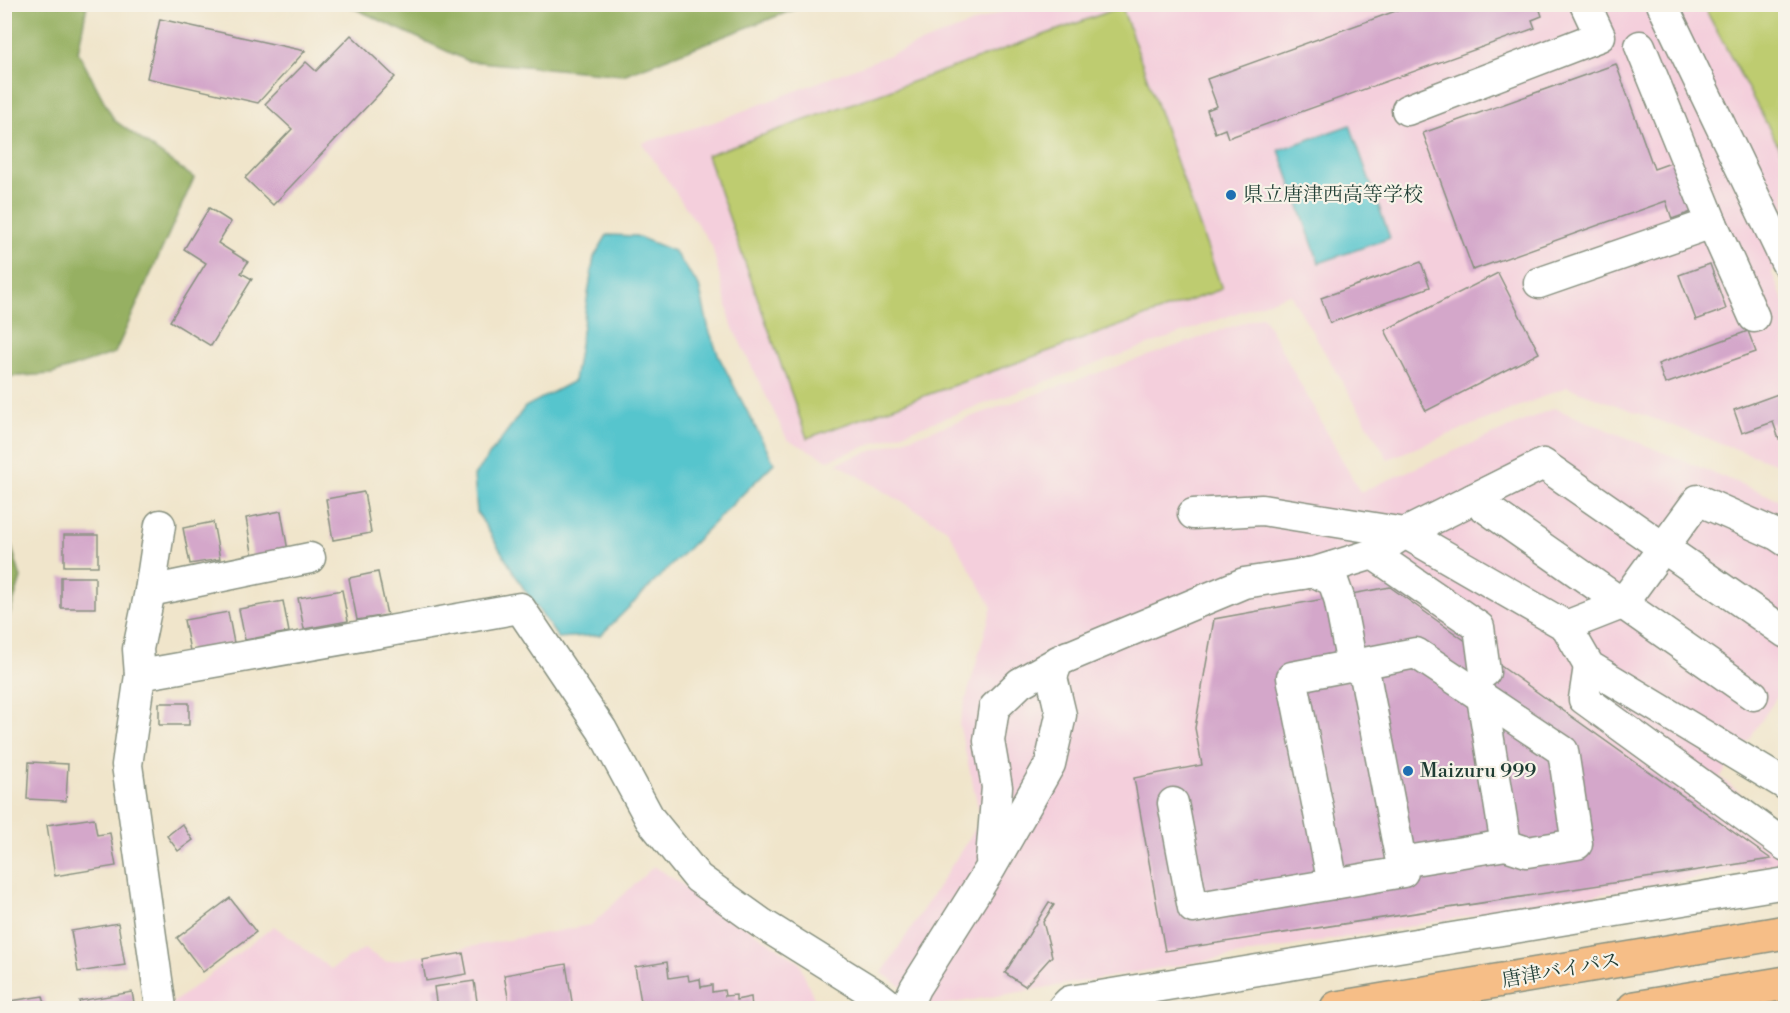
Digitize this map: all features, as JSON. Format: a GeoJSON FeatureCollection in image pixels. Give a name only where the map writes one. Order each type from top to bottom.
{"type":"FeatureCollection","features":[{"type":"Feature","properties":{"kind":"highway","name":"唐津バイパス"},"geometry":{"type":"LineString","coordinates":[[1337,1008],[1785,932]]}},
{"type":"Feature","properties":{"kind":"highway"},"geometry":{"type":"LineString","coordinates":[[1634,1008],[1785,983]]}},
{"type":"Feature","properties":{"kind":"street"},"geometry":{"type":"LineString","coordinates":[[1585,4],[1600,36]]}},
{"type":"Feature","properties":{"kind":"street"},"geometry":{"type":"LineString","coordinates":[[1662,4],[1785,262]]}},
{"type":"Feature","properties":{"kind":"street"},"geometry":{"type":"LineString","coordinates":[[1407,110],[1600,36],[1640,46],[1680,40]]}},
{"type":"Feature","properties":{"kind":"street"},"geometry":{"type":"LineString","coordinates":[[1640,46],[1712,223],[1754,317]]}},
{"type":"Feature","properties":{"kind":"street"},"geometry":{"type":"LineString","coordinates":[[1539,283],[1712,223]]}},
{"type":"Feature","properties":{"kind":"street"},"geometry":{"type":"LineString","coordinates":[[990,869],[997,786],[989,741],[994,708],[1020,683],[1058,661],[1244,583],[1315,572],[1373,554],[1405,533],[1543,464],[1785,633]]}},
{"type":"Feature","properties":{"kind":"street"},"geometry":{"type":"LineString","coordinates":[[1473,499],[1753,695]]}},
{"type":"Feature","properties":{"kind":"street"},"geometry":{"type":"LineString","coordinates":[[1566,626],[1622,604],[1698,500],[1777,535],[1785,541]]}},
{"type":"Feature","properties":{"kind":"street"},"geometry":{"type":"LineString","coordinates":[[1193,514],[1262,510],[1405,533],[1566,626],[1589,666],[1785,785]]}},
{"type":"Feature","properties":{"kind":"street"},"geometry":{"type":"LineString","coordinates":[[160,525],[138,649],[140,675],[127,765],[161,1008]]}},
{"type":"Feature","properties":{"kind":"street"},"geometry":{"type":"LineString","coordinates":[[1373,554],[1479,627],[1483,685],[1506,844]]}},
{"type":"Feature","properties":{"kind":"street"},"geometry":{"type":"LineString","coordinates":[[150,591],[310,558]]}},
{"type":"Feature","properties":{"kind":"street"},"geometry":{"type":"LineString","coordinates":[[1173,803],[1193,908],[1403,872],[1365,675],[1352,665],[1339,598],[1332,581],[1315,572]]}},
{"type":"Feature","properties":{"kind":"street"},"geometry":{"type":"LineString","coordinates":[[140,675],[520,608],[602,730],[650,819],[698,878],[761,923],[878,996],[893,1008]]}},
{"type":"Feature","properties":{"kind":"street"},"geometry":{"type":"LineString","coordinates":[[1333,884],[1292,677],[1416,653],[1483,685],[1563,751],[1576,844],[1527,852],[1506,844],[1401,862]]}},
{"type":"Feature","properties":{"kind":"street"},"geometry":{"type":"LineString","coordinates":[[906,1008],[915,988],[990,869],[1050,764],[1061,715],[1052,677],[1058,661]]}},
{"type":"Feature","properties":{"kind":"street"},"geometry":{"type":"LineString","coordinates":[[1589,666],[1584,699],[1785,846]]}},
{"type":"Feature","properties":{"kind":"street"},"geometry":{"type":"LineString","coordinates":[[1063,1008],[1070,1001],[1785,883]]}},
{"type":"Feature","properties":{"kind":"shaded area","name":"県立唐津西高等学校"},"geometry":{"type":"Polygon","coordinates":[[[1020,5],[1785,5],[1785,263],[1771,271],[1785,304],[1785,467],[1567,387],[1388,459],[1290,294],[828,460],[787,439],[732,326],[712,246],[642,143],[714,122],[1020,5]]]}},
{"type":"Feature","properties":{"kind":"shaded area"},"geometry":{"type":"Polygon","coordinates":[[[1263,316],[1360,492],[1554,408],[1785,502],[1785,685],[1720,777],[1785,831],[1785,863],[931,1007],[882,973],[981,820],[959,724],[992,607],[947,529],[837,463],[1263,316]]]}},
{"type":"Feature","properties":{"kind":"shaded area"},"geometry":{"type":"Polygon","coordinates":[[[654,866],[799,962],[818,1008],[166,1008],[274,926],[331,969],[364,949],[386,962],[591,925],[654,866]]]}},
{"type":"Feature","properties":{"kind":"green space"},"geometry":{"type":"Polygon","coordinates":[[[5,4],[87,5],[78,52],[114,120],[194,178],[115,353],[52,374],[5,377],[5,4]]]}},
{"type":"Feature","properties":{"kind":"green space"},"geometry":{"type":"Polygon","coordinates":[[[347,5],[806,5],[623,75],[468,61],[347,5]]]}},
{"type":"Feature","properties":{"kind":"green space"},"geometry":{"type":"Polygon","coordinates":[[[1703,5],[1785,5],[1785,158],[1703,5]]]}},
{"type":"Feature","properties":{"kind":"green space"},"geometry":{"type":"Polygon","coordinates":[[[1122,7],[1222,289],[807,438],[707,155],[1122,7]]]}},
{"type":"Feature","properties":{"kind":"green space"},"geometry":{"type":"Polygon","coordinates":[[[5,525],[21,578],[4,629],[5,525]]]}},
{"type":"Feature","properties":{"kind":"water"},"geometry":{"type":"Polygon","coordinates":[[[1350,125],[1390,238],[1319,263],[1279,150],[1350,125]]]}},
{"type":"Feature","properties":{"kind":"water"},"geometry":{"type":"Polygon","coordinates":[[[607,235],[636,236],[674,251],[699,286],[709,330],[719,357],[774,463],[601,635],[558,638],[524,589],[477,512],[474,476],[525,407],[574,381],[594,257],[607,235]]]}},
{"type":"Feature","properties":{"kind":"building"},"geometry":{"type":"Polygon","coordinates":[[[1415,4],[1538,4],[1542,16],[1532,20],[1535,28],[1228,138],[1225,129],[1215,133],[1207,110],[1217,106],[1207,79],[1415,4]]]}},
{"type":"Feature","properties":{"kind":"building"},"geometry":{"type":"Polygon","coordinates":[[[160,19],[305,51],[258,103],[147,78],[160,19]]]}},
{"type":"Feature","properties":{"kind":"building"},"geometry":{"type":"Polygon","coordinates":[[[351,35],[395,77],[273,205],[245,178],[292,129],[265,104],[306,62],[316,71],[351,35]]]}},
{"type":"Feature","properties":{"kind":"building"},"geometry":{"type":"Polygon","coordinates":[[[1616,64],[1654,169],[1679,160],[1697,210],[1672,219],[1666,201],[1473,270],[1423,133],[1616,64]]]}},
{"type":"Feature","properties":{"kind":"building"},"geometry":{"type":"Polygon","coordinates":[[[209,208],[231,222],[218,243],[248,262],[241,273],[252,279],[211,346],[170,321],[206,263],[184,249],[209,208]]]}},
{"type":"Feature","properties":{"kind":"building"},"geometry":{"type":"Polygon","coordinates":[[[1421,262],[1430,287],[1330,323],[1321,298],[1421,262]]]}},
{"type":"Feature","properties":{"kind":"building"},"geometry":{"type":"Polygon","coordinates":[[[1710,264],[1726,309],[1696,320],[1679,275],[1710,264]]]}},
{"type":"Feature","properties":{"kind":"building"},"geometry":{"type":"Polygon","coordinates":[[[1498,273],[1539,353],[1426,411],[1385,330],[1498,273]]]}},
{"type":"Feature","properties":{"kind":"building"},"geometry":{"type":"Polygon","coordinates":[[[1748,331],[1756,352],[1665,384],[1658,364],[1748,331]]]}},
{"type":"Feature","properties":{"kind":"building"},"geometry":{"type":"Polygon","coordinates":[[[1786,391],[1786,437],[1779,439],[1773,422],[1742,433],[1734,410],[1786,391]]]}},
{"type":"Feature","properties":{"kind":"building"},"geometry":{"type":"Polygon","coordinates":[[[364,492],[371,533],[333,540],[326,499],[364,492]]]}},
{"type":"Feature","properties":{"kind":"building"},"geometry":{"type":"Polygon","coordinates":[[[281,511],[288,551],[253,558],[246,518],[281,511]]]}},
{"type":"Feature","properties":{"kind":"building"},"geometry":{"type":"Polygon","coordinates":[[[213,522],[220,559],[190,564],[183,528],[213,522]]]}},
{"type":"Feature","properties":{"kind":"building"},"geometry":{"type":"Polygon","coordinates":[[[64,535],[98,535],[98,566],[64,566],[64,535]]]}},
{"type":"Feature","properties":{"kind":"building"},"geometry":{"type":"Polygon","coordinates":[[[378,572],[387,615],[357,620],[349,578],[378,572]]]}},
{"type":"Feature","properties":{"kind":"building"},"geometry":{"type":"Polygon","coordinates":[[[61,577],[95,577],[95,608],[61,608],[61,577]]]}},
{"type":"Feature","properties":{"kind":"building","name":"Maizuru 999"},"geometry":{"type":"Polygon","coordinates":[[[1390,587],[1771,859],[1165,951],[1134,778],[1202,765],[1195,728],[1214,619],[1390,587]]]}},
{"type":"Feature","properties":{"kind":"building"},"geometry":{"type":"Polygon","coordinates":[[[342,590],[348,621],[304,629],[298,598],[342,590]]]}},
{"type":"Feature","properties":{"kind":"building"},"geometry":{"type":"Polygon","coordinates":[[[283,601],[289,632],[245,640],[239,609],[283,601]]]}},
{"type":"Feature","properties":{"kind":"building"},"geometry":{"type":"Polygon","coordinates":[[[228,612],[234,643],[190,651],[184,620],[228,612]]]}},
{"type":"Feature","properties":{"kind":"building"},"geometry":{"type":"Polygon","coordinates":[[[159,703],[189,703],[189,725],[159,725],[159,703]]]}},
{"type":"Feature","properties":{"kind":"building"},"geometry":{"type":"Polygon","coordinates":[[[29,762],[68,764],[66,801],[27,799],[29,762]]]}},
{"type":"Feature","properties":{"kind":"building"},"geometry":{"type":"Polygon","coordinates":[[[94,818],[97,835],[110,833],[116,866],[55,876],[47,825],[94,818]]]}},
{"type":"Feature","properties":{"kind":"building"},"geometry":{"type":"Polygon","coordinates":[[[182,824],[193,840],[178,851],[167,836],[182,824]]]}},
{"type":"Feature","properties":{"kind":"building"},"geometry":{"type":"Polygon","coordinates":[[[230,898],[256,932],[203,972],[177,938],[230,898]]]}},
{"type":"Feature","properties":{"kind":"building"},"geometry":{"type":"Polygon","coordinates":[[[1049,902],[1054,905],[1043,922],[1052,956],[1025,986],[1005,973],[1049,902]]]}},
{"type":"Feature","properties":{"kind":"building"},"geometry":{"type":"Polygon","coordinates":[[[118,923],[125,965],[78,972],[71,931],[118,923]]]}},
{"type":"Feature","properties":{"kind":"building"},"geometry":{"type":"Polygon","coordinates":[[[463,953],[467,974],[426,981],[422,960],[463,953]]]}},
{"type":"Feature","properties":{"kind":"building"},"geometry":{"type":"Polygon","coordinates":[[[667,962],[669,978],[688,975],[689,981],[700,979],[701,987],[712,985],[712,992],[724,990],[725,996],[736,995],[736,1000],[751,997],[752,1008],[642,1008],[635,967],[667,962]]]}},
{"type":"Feature","properties":{"kind":"building"},"geometry":{"type":"Polygon","coordinates":[[[566,964],[573,1008],[510,1008],[504,975],[566,964]]]}},
{"type":"Feature","properties":{"kind":"building"},"geometry":{"type":"Polygon","coordinates":[[[474,981],[478,1008],[437,1008],[434,987],[474,981]]]}},
{"type":"Feature","properties":{"kind":"building"},"geometry":{"type":"Polygon","coordinates":[[[132,992],[135,1008],[81,1008],[79,1001],[132,992]]]}},
{"type":"Feature","properties":{"kind":"building"},"geometry":{"type":"Polygon","coordinates":[[[43,996],[46,1008],[4,1008],[4,1002],[43,996]]]}},
{"type":"Feature","properties":{"kind":"place","name":"県立唐津西高等学校"},"geometry":{"type":"Point","coordinates":[1231,195]}},
{"type":"Feature","properties":{"kind":"place","name":"Maizuru 999"},"geometry":{"type":"Point","coordinates":[1408,771]}}]}
